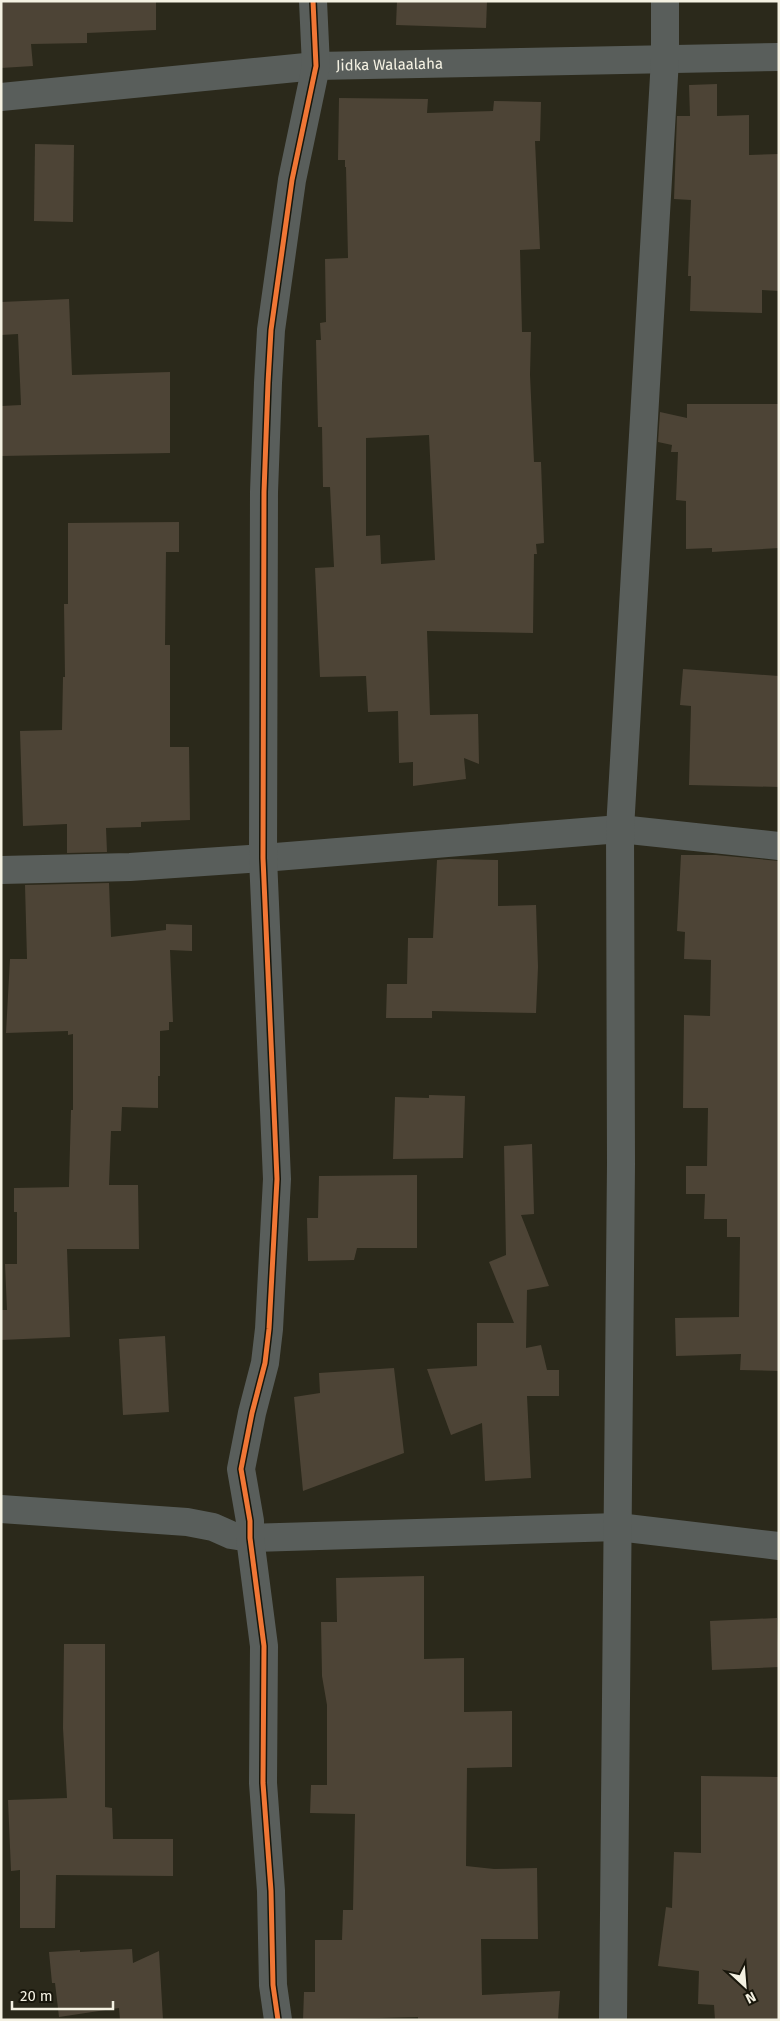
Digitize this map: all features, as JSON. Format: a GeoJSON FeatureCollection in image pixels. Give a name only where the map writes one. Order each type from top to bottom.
{"type":"FeatureCollection","features":[{"type":"Feature","properties":{"kind":"street"},"geometry":{"type":"LineString","coordinates":[[278,2020],[273,1985],[270,1891],[263,1783],[264,1646],[250,1538],[250,1521],[241,1469],[252,1413],[265,1363],[269,1329],[276,1179],[262,858],[264,492],[271,330],[292,180],[316,66],[312,1]]}},
{"type":"Feature","properties":{"kind":"street"},"geometry":{"type":"LineString","coordinates":[[613,2020],[621,1164],[620,829],[665,59],[665,1]]}},
{"type":"Feature","properties":{"kind":"street","name":"Jidka Walaalaha"},"geometry":{"type":"LineString","coordinates":[[1,97],[316,66],[779,57]]}},
{"type":"Feature","properties":{"kind":"street"},"geometry":{"type":"LineString","coordinates":[[1,870],[130,866],[262,858],[620,829],[779,846]]}},
{"type":"Feature","properties":{"kind":"street"},"geometry":{"type":"LineString","coordinates":[[1,1509],[187,1522],[213,1527],[231,1535],[250,1538],[618,1527],[779,1546]]}},
{"type":"Feature","properties":{"kind":"building"},"geometry":{"type":"Polygon","coordinates":[[[1,1],[156,1],[156,30],[87,33],[87,43],[31,44],[33,66],[1,68],[1,1]]]}},
{"type":"Feature","properties":{"kind":"building"},"geometry":{"type":"Polygon","coordinates":[[[397,1],[487,1],[486,28],[396,25],[397,1]]]}},
{"type":"Feature","properties":{"kind":"building"},"geometry":{"type":"Polygon","coordinates":[[[717,84],[717,116],[749,115],[749,155],[779,154],[779,291],[762,290],[762,313],[690,311],[691,276],[688,276],[691,200],[674,199],[677,116],[690,116],[689,85],[717,84]]]}},
{"type":"Feature","properties":{"kind":"building"},"geometry":{"type":"Polygon","coordinates":[[[339,98],[428,99],[427,113],[493,111],[494,101],[541,102],[540,141],[535,141],[540,249],[520,250],[522,332],[531,332],[530,375],[534,462],[541,462],[544,543],[536,544],[537,554],[534,554],[533,633],[427,631],[430,715],[478,714],[479,764],[464,758],[466,779],[413,786],[413,762],[399,763],[398,711],[368,712],[366,676],[320,677],[315,568],[334,567],[330,487],[323,487],[322,427],[318,427],[316,340],[321,340],[320,323],[326,322],[325,259],[348,258],[346,167],[345,160],[338,160],[339,98]],[[429,435],[366,438],[366,536],[380,535],[381,564],[435,560],[429,435]]]}},
{"type":"Feature","properties":{"kind":"building"},"geometry":{"type":"Polygon","coordinates":[[[35,144],[74,145],[73,222],[34,221],[35,144]]]}},
{"type":"Feature","properties":{"kind":"building"},"geometry":{"type":"Polygon","coordinates":[[[69,299],[72,375],[170,372],[170,453],[1,456],[1,406],[21,405],[18,334],[1,335],[1,302],[69,299]]]}},
{"type":"Feature","properties":{"kind":"building"},"geometry":{"type":"Polygon","coordinates":[[[687,404],[779,404],[779,548],[712,552],[712,548],[686,549],[686,501],[676,500],[678,452],[671,452],[672,445],[658,442],[660,412],[687,418],[687,404]]]}},
{"type":"Feature","properties":{"kind":"building"},"geometry":{"type":"Polygon","coordinates":[[[179,522],[179,552],[166,552],[165,645],[170,645],[170,747],[189,747],[190,820],[141,822],[141,827],[106,828],[107,852],[67,853],[67,824],[23,826],[20,731],[62,730],[63,677],[65,677],[64,604],[68,604],[68,523],[179,522]]]}},
{"type":"Feature","properties":{"kind":"building"},"geometry":{"type":"Polygon","coordinates":[[[683,669],[779,676],[779,787],[689,785],[691,706],[680,705],[683,669]]]}},
{"type":"Feature","properties":{"kind":"building"},"geometry":{"type":"Polygon","coordinates":[[[681,855],[716,855],[779,861],[779,1371],[740,1370],[741,1354],[676,1356],[675,1318],[739,1317],[740,1237],[727,1237],[727,1219],[704,1219],[705,1194],[686,1194],[686,1166],[707,1166],[708,1108],[683,1108],[684,1015],[710,1016],[711,960],[684,959],[685,932],[677,931],[681,855]]]}},
{"type":"Feature","properties":{"kind":"building"},"geometry":{"type":"Polygon","coordinates":[[[437,860],[498,860],[498,906],[536,905],[538,967],[536,1013],[432,1011],[432,1018],[386,1018],[387,984],[407,984],[408,938],[433,938],[437,860]]]}},
{"type":"Feature","properties":{"kind":"building"},"geometry":{"type":"Polygon","coordinates":[[[109,883],[111,937],[166,930],[166,924],[192,925],[192,951],[170,950],[173,1022],[169,1022],[169,1030],[160,1031],[158,1108],[122,1107],[121,1131],[111,1131],[109,1185],[138,1185],[139,1249],[67,1249],[70,1337],[1,1340],[1,1310],[7,1310],[5,1264],[17,1264],[17,1212],[14,1212],[14,1188],[69,1187],[71,1110],[73,1110],[73,1034],[68,1035],[68,1031],[6,1033],[10,959],[27,959],[25,885],[109,883]]]}},
{"type":"Feature","properties":{"kind":"building"},"geometry":{"type":"Polygon","coordinates":[[[429,1095],[465,1096],[463,1158],[393,1159],[395,1097],[429,1098],[429,1095]]]}},
{"type":"Feature","properties":{"kind":"building"},"geometry":{"type":"Polygon","coordinates":[[[532,1144],[534,1214],[521,1215],[549,1286],[527,1290],[526,1348],[541,1345],[547,1370],[559,1370],[559,1396],[527,1396],[531,1478],[485,1481],[482,1423],[451,1435],[427,1369],[477,1366],[477,1323],[514,1323],[489,1262],[506,1255],[504,1146],[532,1144]]]}},
{"type":"Feature","properties":{"kind":"building"},"geometry":{"type":"Polygon","coordinates":[[[417,1175],[417,1248],[357,1248],[354,1260],[308,1261],[307,1218],[318,1218],[319,1176],[417,1175]]]}},
{"type":"Feature","properties":{"kind":"building"},"geometry":{"type":"Polygon","coordinates":[[[165,1336],[169,1412],[123,1415],[119,1339],[165,1336]]]}},
{"type":"Feature","properties":{"kind":"building"},"geometry":{"type":"Polygon","coordinates":[[[394,1368],[404,1453],[303,1491],[294,1397],[320,1393],[319,1373],[394,1368]]]}},
{"type":"Feature","properties":{"kind":"building"},"geometry":{"type":"Polygon","coordinates":[[[424,1576],[424,1659],[464,1658],[464,1712],[512,1711],[512,1767],[467,1768],[466,1866],[494,1869],[537,1868],[538,1939],[481,1939],[482,1995],[560,1991],[558,2020],[418,2020],[418,2017],[303,2020],[304,1992],[315,1992],[315,1940],[342,1940],[343,1910],[353,1910],[355,1814],[310,1813],[311,1785],[327,1785],[327,1705],[322,1676],[321,1622],[337,1622],[336,1578],[424,1576]]]}},
{"type":"Feature","properties":{"kind":"building"},"geometry":{"type":"Polygon","coordinates":[[[777,1618],[779,1667],[712,1670],[710,1621],[777,1618]]]}},
{"type":"Feature","properties":{"kind":"building"},"geometry":{"type":"Polygon","coordinates":[[[64,1644],[105,1644],[105,1807],[112,1808],[113,1839],[173,1839],[173,1876],[56,1875],[55,1928],[20,1928],[20,1870],[11,1871],[8,1800],[67,1798],[63,1728],[64,1644]]]}},
{"type":"Feature","properties":{"kind":"building"},"geometry":{"type":"Polygon","coordinates":[[[701,1776],[779,1777],[779,2020],[715,2020],[714,2005],[698,2004],[699,1971],[658,1966],[666,1907],[672,1908],[674,1852],[701,1853],[701,1776]]]}},
{"type":"Feature","properties":{"kind":"building"},"geometry":{"type":"Polygon","coordinates":[[[132,1949],[133,1963],[159,1951],[163,2020],[120,2020],[119,2008],[59,2017],[55,1983],[52,1983],[49,1952],[132,1949]]]}},
{"type":"Feature","properties":{"kind":"cycle path"},"geometry":{"type":"LineString","coordinates":[[278,2020],[273,1985],[271,1891],[263,1783],[264,1646],[250,1538],[250,1521],[241,1469],[252,1413],[265,1363],[269,1329],[277,1179],[263,858],[264,492],[268,383],[271,330],[292,180],[316,66],[313,1]]}}]}
